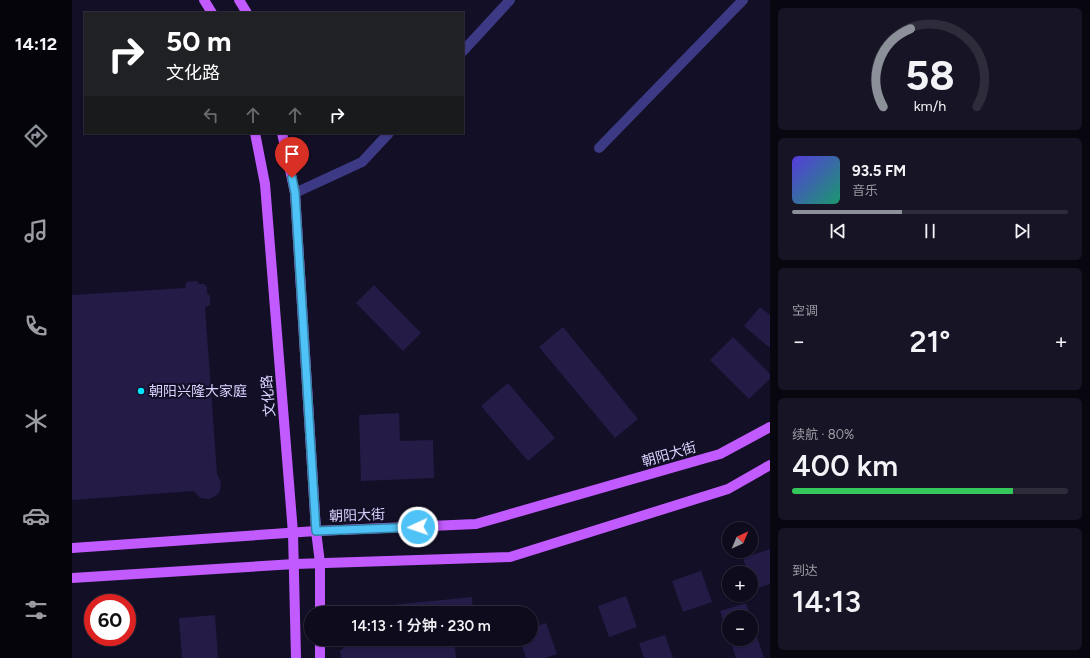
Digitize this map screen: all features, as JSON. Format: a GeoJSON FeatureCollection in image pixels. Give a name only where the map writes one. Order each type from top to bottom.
{"type":"FeatureCollection","features":[{"type":"Feature","properties":{"kind":"main road"},"geometry":{"type":"LineString","coordinates":[[204,0],[211,12]]}},
{"type":"Feature","properties":{"kind":"main road"},"geometry":{"type":"LineString","coordinates":[[239,0],[246,12]]}},
{"type":"Feature","properties":{"kind":"main road","name":"文化路"},"geometry":{"type":"LineString","coordinates":[[255,134],[265,184],[293,533],[295,564],[296,658]]}},
{"type":"Feature","properties":{"kind":"main road"},"geometry":{"type":"LineString","coordinates":[[282,134],[295,193],[316,531],[320,563],[320,606]]}},
{"type":"Feature","properties":{"kind":"main road","name":"朝阳大街"},"geometry":{"type":"LineString","coordinates":[[72,548],[316,531],[476,524],[720,454],[770,427]]}},
{"type":"Feature","properties":{"kind":"main road"},"geometry":{"type":"LineString","coordinates":[[72,578],[295,564],[510,557],[728,489],[770,465]]}},
{"type":"Feature","properties":{"kind":"main road"},"geometry":{"type":"LineString","coordinates":[[320,646],[320,658]]}},
{"type":"Feature","properties":{"kind":"street"},"geometry":{"type":"LineString","coordinates":[[464,50],[510,0]]}},
{"type":"Feature","properties":{"kind":"street"},"geometry":{"type":"LineString","coordinates":[[599,148],[743,0]]}},
{"type":"Feature","properties":{"kind":"street"},"geometry":{"type":"LineString","coordinates":[[295,193],[362,162],[387,134]]}},
{"type":"Feature","properties":{"kind":"building","name":"朝阳兴隆大家庭"},"geometry":{"type":"Polygon","coordinates":[[[197,281],[199,284],[204,284],[207,287],[207,293],[210,296],[210,305],[205,307],[217,474],[221,482],[220,491],[217,495],[209,499],[200,498],[194,491],[72,500],[72,295],[185,288],[186,282],[197,281]]]}},
{"type":"Feature","properties":{"kind":"building"},"geometry":{"type":"Polygon","coordinates":[[[374,285],[421,333],[403,351],[356,303],[374,285]]]}},
{"type":"Feature","properties":{"kind":"building"},"geometry":{"type":"Polygon","coordinates":[[[760,307],[770,315],[770,348],[744,326],[760,307]]]}},
{"type":"Feature","properties":{"kind":"building"},"geometry":{"type":"Polygon","coordinates":[[[563,327],[638,419],[615,438],[539,347],[563,327]]]}},
{"type":"Feature","properties":{"kind":"building"},"geometry":{"type":"Polygon","coordinates":[[[733,337],[770,374],[770,379],[749,399],[710,360],[733,337]]]}},
{"type":"Feature","properties":{"kind":"building"},"geometry":{"type":"Polygon","coordinates":[[[508,383],[555,438],[528,461],[481,406],[508,383]]]}},
{"type":"Feature","properties":{"kind":"building"},"geometry":{"type":"Polygon","coordinates":[[[399,413],[400,441],[433,440],[434,478],[361,481],[359,415],[399,413]]]}},
{"type":"Feature","properties":{"kind":"building"},"geometry":{"type":"Polygon","coordinates":[[[770,549],[770,584],[758,588],[758,566],[746,566],[743,558],[758,558],[758,553],[770,549]]]}},
{"type":"Feature","properties":{"kind":"building"},"geometry":{"type":"Polygon","coordinates":[[[701,571],[712,602],[683,612],[672,581],[701,571]]]}},
{"type":"Feature","properties":{"kind":"building"},"geometry":{"type":"Polygon","coordinates":[[[626,596],[637,627],[609,637],[598,606],[626,596]]]}},
{"type":"Feature","properties":{"kind":"building"},"geometry":{"type":"Polygon","coordinates":[[[472,597],[473,606],[390,606],[472,597]]]}},
{"type":"Feature","properties":{"kind":"building"},"geometry":{"type":"Polygon","coordinates":[[[746,603],[748,610],[723,610],[746,603]]]}},
{"type":"Feature","properties":{"kind":"building"},"geometry":{"type":"Polygon","coordinates":[[[215,615],[218,658],[182,658],[179,618],[215,615]]]}},
{"type":"Feature","properties":{"kind":"building"},"geometry":{"type":"Polygon","coordinates":[[[546,623],[557,654],[545,658],[526,658],[522,646],[538,646],[538,626],[546,623]]]}},
{"type":"Feature","properties":{"kind":"building"},"geometry":{"type":"Polygon","coordinates":[[[665,635],[673,658],[644,658],[639,643],[665,635]]]}},
{"type":"Feature","properties":{"kind":"building"},"geometry":{"type":"Polygon","coordinates":[[[758,640],[764,658],[736,658],[732,646],[758,646],[758,640]]]}},
{"type":"Feature","properties":{"kind":"building"},"geometry":{"type":"Polygon","coordinates":[[[346,646],[455,646],[456,658],[341,658],[340,651],[346,646]]]}},
{"type":"Feature","properties":{"kind":"place","name":"朝阳兴隆大家庭"},"geometry":{"type":"Point","coordinates":[141,391]}},
{"type":"Feature","properties":{"kind":"route"},"geometry":{"type":"LineString","coordinates":[[292,178],[295,193],[316,531],[418,527]]}}]}
